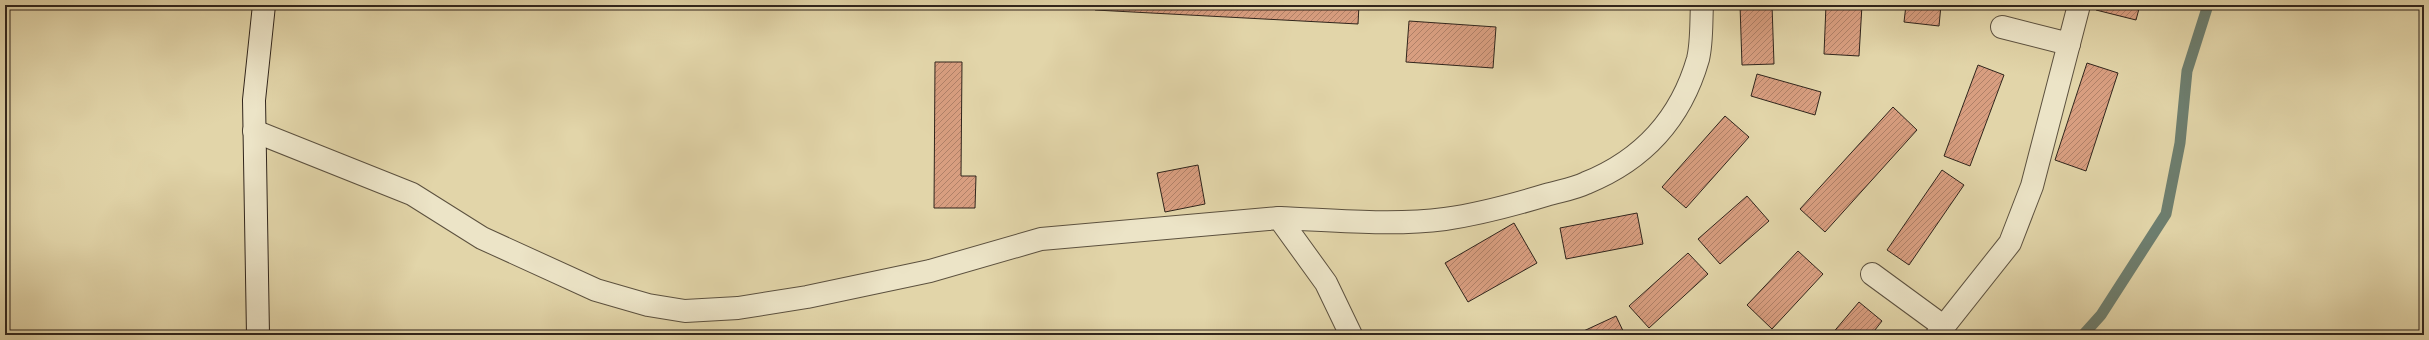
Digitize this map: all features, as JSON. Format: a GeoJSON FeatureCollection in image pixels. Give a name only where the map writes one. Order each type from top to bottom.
{"type":"FeatureCollection","features":[{"type":"Feature","properties":{"kind":"street"},"geometry":{"type":"LineString","coordinates":[[258,335],[254,100],[264,5]]}},
{"type":"Feature","properties":{"kind":"street"},"geometry":{"type":"LineString","coordinates":[[254,131],[412,194],[482,238],[596,290],[648,305],[685,311],[738,308],[807,298],[930,271],[1041,239],[1279,218],[1386,221],[1444,219],[1498,209],[1586,183],[1620,165],[1648,146],[1668,122],[1686,92],[1698,58],[1702,5]]}},
{"type":"Feature","properties":{"kind":"street"},"geometry":{"type":"LineString","coordinates":[[1872,274],[1940,330],[2010,243],[2032,186],[2079,5]]}},
{"type":"Feature","properties":{"kind":"street"},"geometry":{"type":"LineString","coordinates":[[2002,27],[2069,44]]}},
{"type":"Feature","properties":{"kind":"street"},"geometry":{"type":"LineString","coordinates":[[1279,218],[1326,283],[1351,335]]}},
{"type":"Feature","properties":{"kind":"building"},"geometry":{"type":"Polygon","coordinates":[[[1095,5],[1359,5],[1358,24],[1095,10],[1095,5]]]}},
{"type":"Feature","properties":{"kind":"building"},"geometry":{"type":"Polygon","coordinates":[[[1740,5],[1772,5],[1774,64],[1742,65],[1740,5]]]}},
{"type":"Feature","properties":{"kind":"building"},"geometry":{"type":"Polygon","coordinates":[[[1826,5],[1862,5],[1859,56],[1824,54],[1826,5]]]}},
{"type":"Feature","properties":{"kind":"building"},"geometry":{"type":"Polygon","coordinates":[[[1906,5],[1941,5],[1939,26],[1904,22],[1906,5]]]}},
{"type":"Feature","properties":{"kind":"building"},"geometry":{"type":"Polygon","coordinates":[[[2098,5],[2140,5],[2136,20],[2096,10],[2098,5]]]}},
{"type":"Feature","properties":{"kind":"building"},"geometry":{"type":"Polygon","coordinates":[[[1409,21],[1496,27],[1493,68],[1406,62],[1409,21]]]}},
{"type":"Feature","properties":{"kind":"building"},"geometry":{"type":"Polygon","coordinates":[[[935,62],[962,62],[961,176],[976,176],[975,208],[934,208],[935,62]]]}},
{"type":"Feature","properties":{"kind":"building"},"geometry":{"type":"Polygon","coordinates":[[[2087,63],[2118,73],[2086,171],[2055,160],[2087,63]]]}},
{"type":"Feature","properties":{"kind":"building"},"geometry":{"type":"Polygon","coordinates":[[[1978,65],[2004,75],[1970,166],[1944,156],[1978,65]]]}},
{"type":"Feature","properties":{"kind":"building"},"geometry":{"type":"Polygon","coordinates":[[[1757,74],[1821,92],[1815,115],[1751,96],[1757,74]]]}},
{"type":"Feature","properties":{"kind":"building"},"geometry":{"type":"Polygon","coordinates":[[[1893,107],[1917,130],[1825,232],[1800,209],[1893,107]]]}},
{"type":"Feature","properties":{"kind":"building"},"geometry":{"type":"Polygon","coordinates":[[[1725,116],[1749,137],[1686,208],[1662,187],[1725,116]]]}},
{"type":"Feature","properties":{"kind":"building"},"geometry":{"type":"Polygon","coordinates":[[[1198,165],[1205,204],[1165,212],[1157,173],[1198,165]]]}},
{"type":"Feature","properties":{"kind":"building"},"geometry":{"type":"Polygon","coordinates":[[[1942,170],[1964,185],[1909,265],[1887,250],[1942,170]]]}},
{"type":"Feature","properties":{"kind":"building"},"geometry":{"type":"Polygon","coordinates":[[[1747,196],[1769,221],[1720,264],[1698,239],[1747,196]]]}},
{"type":"Feature","properties":{"kind":"building"},"geometry":{"type":"Polygon","coordinates":[[[1637,213],[1643,244],[1566,259],[1560,228],[1637,213]]]}},
{"type":"Feature","properties":{"kind":"building"},"geometry":{"type":"Polygon","coordinates":[[[1514,223],[1537,263],[1468,302],[1445,263],[1514,223]]]}},
{"type":"Feature","properties":{"kind":"building"},"geometry":{"type":"Polygon","coordinates":[[[1798,251],[1823,274],[1772,329],[1747,305],[1798,251]]]}},
{"type":"Feature","properties":{"kind":"building"},"geometry":{"type":"Polygon","coordinates":[[[1688,253],[1708,274],[1649,328],[1629,306],[1688,253]]]}},
{"type":"Feature","properties":{"kind":"building"},"geometry":{"type":"Polygon","coordinates":[[[1859,302],[1882,321],[1871,335],[1831,335],[1859,302]]]}},
{"type":"Feature","properties":{"kind":"building"},"geometry":{"type":"Polygon","coordinates":[[[1616,316],[1625,335],[1575,335],[1616,316]]]}},
{"type":"Feature","properties":{"kind":"waterway"},"geometry":{"type":"LineString","coordinates":[[2083,335],[2101,315],[2166,214],[2180,143],[2187,71],[2208,5]]}}]}
